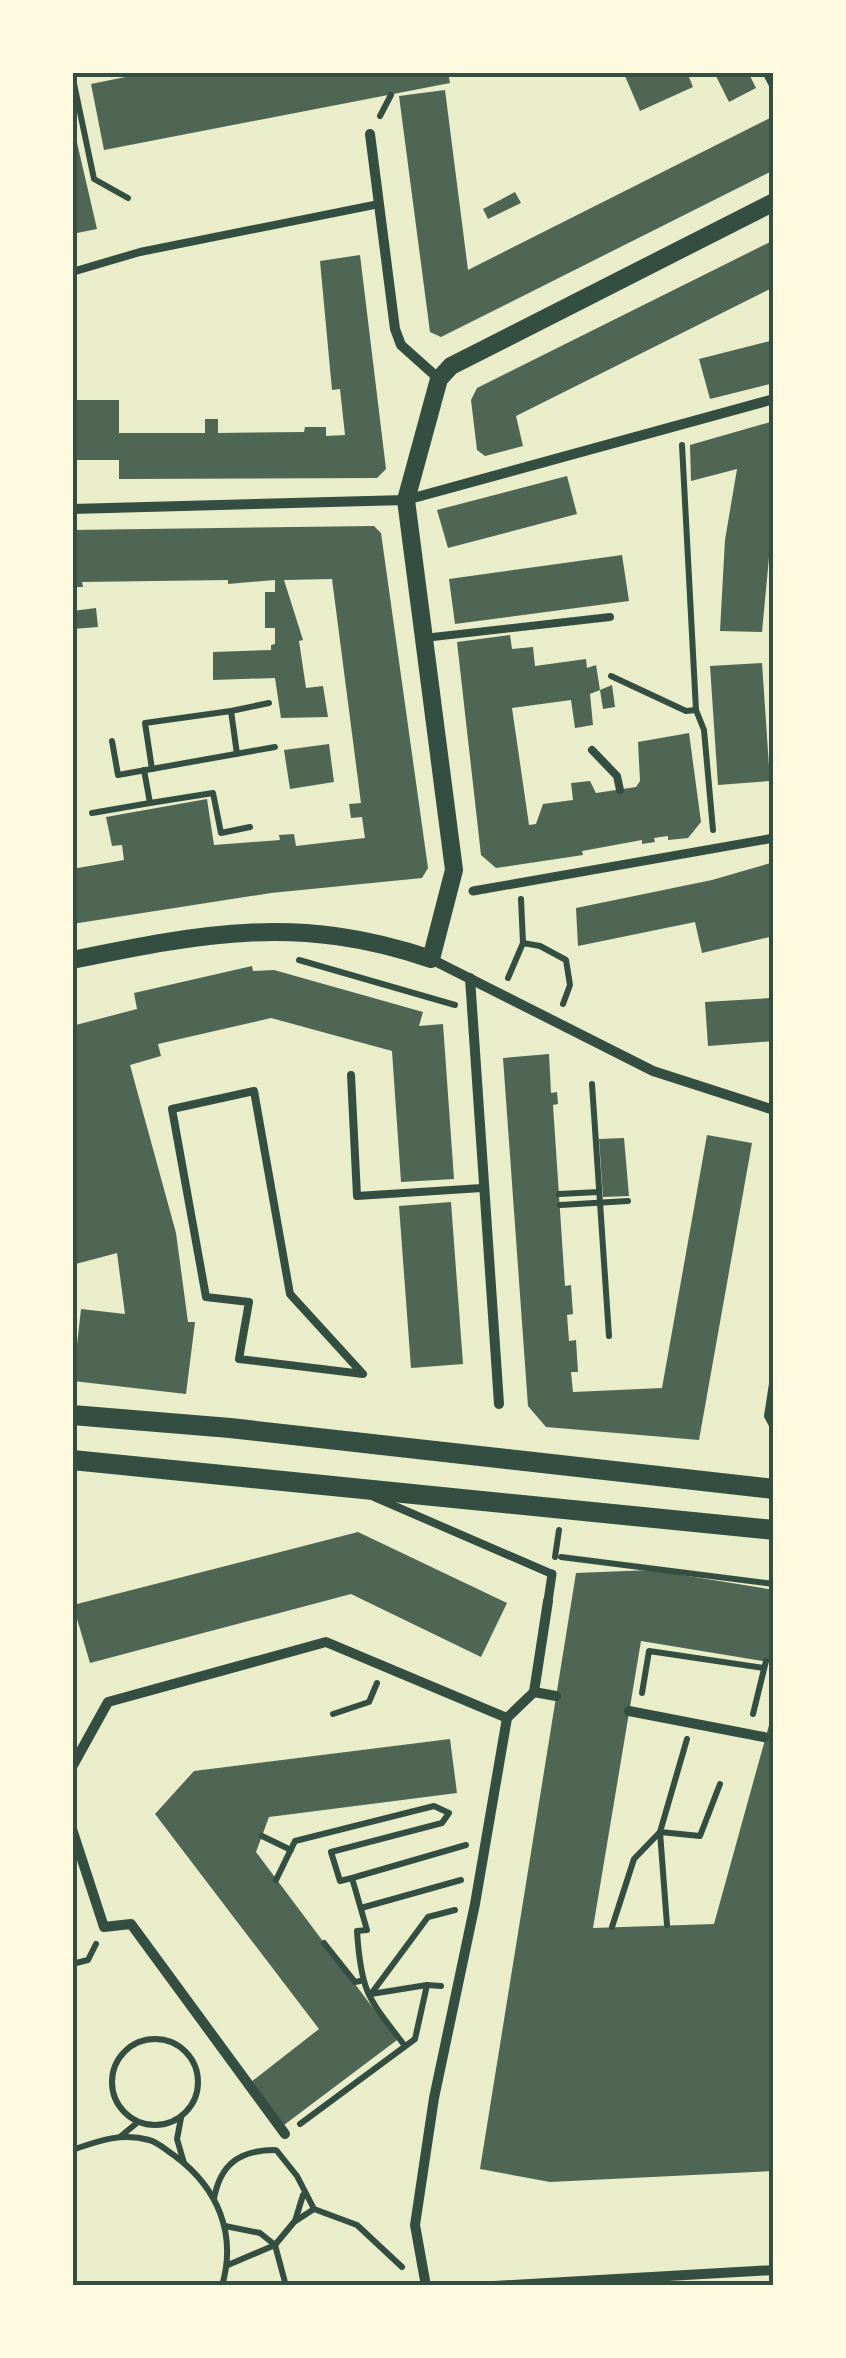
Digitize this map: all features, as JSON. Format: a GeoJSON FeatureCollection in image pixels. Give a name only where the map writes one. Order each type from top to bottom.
{"type":"FeatureCollection","features":[{"type":"Feature","properties":{"kind":"main road"},"geometry":{"type":"LineString","coordinates":[[72,1415],[230,1428],[774,1489]]}},
{"type":"Feature","properties":{"kind":"main road"},"geometry":{"type":"LineString","coordinates":[[72,1460],[774,1530]]}},
{"type":"Feature","properties":{"kind":"street"},"geometry":{"type":"LineString","coordinates":[[370,134],[395,330],[401,345],[439,378]]}},
{"type":"Feature","properties":{"kind":"street"},"geometry":{"type":"LineString","coordinates":[[431,959],[454,870],[406,500],[439,378],[450,366],[774,202]]}},
{"type":"Feature","properties":{"kind":"street"},"geometry":{"type":"LineString","coordinates":[[72,508],[406,500],[774,399]]}},
{"type":"Feature","properties":{"kind":"street"},"geometry":{"type":"LineString","coordinates":[[774,622],[774,702]]}},
{"type":"Feature","properties":{"kind":"street"},"geometry":{"type":"LineString","coordinates":[[472,890],[774,838]]}},
{"type":"Feature","properties":{"kind":"street"},"geometry":{"type":"LineString","coordinates":[[72,960],[268,929],[367,939],[431,959],[653,1071],[774,1110]]}},
{"type":"Feature","properties":{"kind":"street"},"geometry":{"type":"LineString","coordinates":[[470,978],[499,1404]]}},
{"type":"Feature","properties":{"kind":"street"},"geometry":{"type":"LineString","coordinates":[[426,2286],[414,2224],[434,2098],[475,1904],[507,1718],[534,1692],[552,1574]]}},
{"type":"Feature","properties":{"kind":"street"},"geometry":{"type":"LineString","coordinates":[[72,1766],[108,1702],[326,1642],[507,1718]]}},
{"type":"Feature","properties":{"kind":"street"},"geometry":{"type":"LineString","coordinates":[[534,1692],[556,1696]]}},
{"type":"Feature","properties":{"kind":"street"},"geometry":{"type":"LineString","coordinates":[[634,1712],[764,1738]]}},
{"type":"Feature","properties":{"kind":"street"},"geometry":{"type":"LineString","coordinates":[[72,1829],[104,1927],[130,1924],[285,2134]]}},
{"type":"Feature","properties":{"kind":"street"},"geometry":{"type":"LineString","coordinates":[[494,2286],[774,2270]]}},
{"type":"Feature","properties":{"kind":"lane"},"geometry":{"type":"LineString","coordinates":[[72,272],[140,252],[379,204]]}},
{"type":"Feature","properties":{"kind":"lane"},"geometry":{"type":"LineString","coordinates":[[424,638],[610,616]]}},
{"type":"Feature","properties":{"kind":"lane"},"geometry":{"type":"LineString","coordinates":[[592,750],[617,776],[620,790]]}},
{"type":"Feature","properties":{"kind":"lane"},"geometry":{"type":"LineString","coordinates":[[350,1075],[357,1196],[482,1188]]}},
{"type":"Feature","properties":{"kind":"lane"},"geometry":{"type":"LineString","coordinates":[[254,1091],[290,1294],[363,1374],[240,1360],[249,1302],[206,1297],[172,1109],[254,1091]]}},
{"type":"Feature","properties":{"kind":"lane"},"geometry":{"type":"LineString","coordinates":[[351,1487],[552,1574]]}},
{"type":"Feature","properties":{"kind":"path"},"geometry":{"type":"LineString","coordinates":[[765,72],[774,89]]}},
{"type":"Feature","properties":{"kind":"path"},"geometry":{"type":"LineString","coordinates":[[72,74],[94,179],[128,198]]}},
{"type":"Feature","properties":{"kind":"path"},"geometry":{"type":"LineString","coordinates":[[681,424],[696,710],[704,730],[715,851]]}},
{"type":"Feature","properties":{"kind":"path"},"geometry":{"type":"LineString","coordinates":[[611,676],[686,711],[696,710]]}},
{"type":"Feature","properties":{"kind":"path"},"geometry":{"type":"LineString","coordinates":[[150,803],[145,723],[269,703]]}},
{"type":"Feature","properties":{"kind":"path"},"geometry":{"type":"LineString","coordinates":[[231,711],[237,754]]}},
{"type":"Feature","properties":{"kind":"path"},"geometry":{"type":"LineString","coordinates":[[112,741],[118,775],[275,747]]}},
{"type":"Feature","properties":{"kind":"path"},"geometry":{"type":"LineString","coordinates":[[92,813],[213,792],[221,833],[250,828]]}},
{"type":"Feature","properties":{"kind":"path"},"geometry":{"type":"LineString","coordinates":[[501,996],[523,943],[525,915],[517,884]]}},
{"type":"Feature","properties":{"kind":"path"},"geometry":{"type":"LineString","coordinates":[[523,943],[540,946],[566,960],[570,985],[558,1025]]}},
{"type":"Feature","properties":{"kind":"path"},"geometry":{"type":"LineString","coordinates":[[291,957],[428,1000]]}},
{"type":"Feature","properties":{"kind":"path"},"geometry":{"type":"LineString","coordinates":[[592,1084],[609,1336]]}},
{"type":"Feature","properties":{"kind":"path"},"geometry":{"type":"LineString","coordinates":[[559,1194],[599,1192]]}},
{"type":"Feature","properties":{"kind":"path"},"geometry":{"type":"LineString","coordinates":[[560,1205],[628,1201]]}},
{"type":"Feature","properties":{"kind":"path"},"geometry":{"type":"LineString","coordinates":[[774,1371],[766,1416],[774,1429]]}},
{"type":"Feature","properties":{"kind":"path"},"geometry":{"type":"LineString","coordinates":[[557,1542],[554,1556],[774,1584]]}},
{"type":"Feature","properties":{"kind":"path"},"geometry":{"type":"LineString","coordinates":[[634,1712],[650,1651],[765,1665],[747,1734]]}},
{"type":"Feature","properties":{"kind":"path"},"geometry":{"type":"LineString","coordinates":[[333,1714],[370,1702]]}},
{"type":"Feature","properties":{"kind":"path"},"geometry":{"type":"LineString","coordinates":[[667,1926],[660,1832],[692,1724]]}},
{"type":"Feature","properties":{"kind":"path"},"geometry":{"type":"LineString","coordinates":[[660,1832],[700,1836],[720,1784]]}},
{"type":"Feature","properties":{"kind":"path"},"geometry":{"type":"LineString","coordinates":[[276,1880],[295,1841],[434,1806],[449,1813],[442,1823],[331,1852],[340,1881],[486,1839]]}},
{"type":"Feature","properties":{"kind":"path"},"geometry":{"type":"LineString","coordinates":[[612,1928],[634,1859],[660,1832]]}},
{"type":"Feature","properties":{"kind":"path"},"geometry":{"type":"LineString","coordinates":[[262,1836],[291,1850]]}},
{"type":"Feature","properties":{"kind":"path"},"geometry":{"type":"LineString","coordinates":[[362,1908],[480,1874]]}},
{"type":"Feature","properties":{"kind":"path"},"geometry":{"type":"LineString","coordinates":[[352,1878],[367,1930],[357,1932],[360,1982],[405,2046]]}},
{"type":"Feature","properties":{"kind":"path"},"geometry":{"type":"LineString","coordinates":[[368,1994],[428,1918],[475,1904]]}},
{"type":"Feature","properties":{"kind":"path"},"geometry":{"type":"LineString","coordinates":[[72,1964],[88,1960],[104,1927]]}},
{"type":"Feature","properties":{"kind":"path"},"geometry":{"type":"LineString","coordinates":[[324,1943],[355,1982],[360,1982]]}},
{"type":"Feature","properties":{"kind":"path"},"geometry":{"type":"LineString","coordinates":[[368,1994],[427,1985],[457,1986]]}},
{"type":"Feature","properties":{"kind":"path"},"geometry":{"type":"LineString","coordinates":[[285,2134],[415,2039],[427,1985]]}},
{"type":"Feature","properties":{"kind":"path"},"geometry":{"type":"LineString","coordinates":[[181,2117],[168,2124],[138,2122],[116,2102],[111,2088],[118,2058],[142,2040],[172,2042],[193,2062]]}},
{"type":"Feature","properties":{"kind":"path"},"geometry":{"type":"LineString","coordinates":[[184,2163],[177,2138],[181,2117],[197,2092],[193,2040]]}},
{"type":"Feature","properties":{"kind":"path"},"geometry":{"type":"LineString","coordinates":[[121,2136],[138,2122]]}},
{"type":"Feature","properties":{"kind":"path"},"geometry":{"type":"LineString","coordinates":[[72,2150],[121,2136],[152,2140],[184,2163],[214,2199],[225,2226],[228,2266],[222,2286]]}},
{"type":"Feature","properties":{"kind":"path"},"geometry":{"type":"LineString","coordinates":[[214,2199],[224,2168],[239,2156],[276,2150]]}},
{"type":"Feature","properties":{"kind":"path"},"geometry":{"type":"LineString","coordinates":[[294,2222],[303,2194]]}},
{"type":"Feature","properties":{"kind":"path"},"geometry":{"type":"LineString","coordinates":[[228,2266],[275,2245],[294,2222],[314,2209],[357,2224],[410,2273]]}},
{"type":"Feature","properties":{"kind":"path"},"geometry":{"type":"LineString","coordinates":[[225,2226],[260,2233],[275,2245],[286,2286]]}},
{"type":"Feature","properties":{"kind":"building"},"geometry":{"type":"Polygon","coordinates":[[[150,72],[448,72],[450,83],[104,150],[91,84],[150,72]]]}},
{"type":"Feature","properties":{"kind":"building"},"geometry":{"type":"Polygon","coordinates":[[[633,72],[687,72],[693,87],[640,111],[625,76],[633,72]]]}},
{"type":"Feature","properties":{"kind":"building"},"geometry":{"type":"Polygon","coordinates":[[[714,72],[748,72],[756,88],[729,102],[714,72]]]}},
{"type":"Feature","properties":{"kind":"building"},"geometry":{"type":"Polygon","coordinates":[[[445,90],[468,270],[774,116],[774,170],[441,337],[430,332],[399,96],[445,90]]]}},
{"type":"Feature","properties":{"kind":"building"},"geometry":{"type":"Polygon","coordinates":[[[72,121],[97,229],[72,234],[72,121]]]}},
{"type":"Feature","properties":{"kind":"building"},"geometry":{"type":"Polygon","coordinates":[[[515,192],[521,203],[488,219],[483,209],[515,192]]]}},
{"type":"Feature","properties":{"kind":"building"},"geometry":{"type":"Polygon","coordinates":[[[774,240],[774,287],[516,416],[523,446],[485,456],[477,450],[471,400],[477,388],[774,240]]]}},
{"type":"Feature","properties":{"kind":"building"},"geometry":{"type":"Polygon","coordinates":[[[360,255],[386,469],[377,478],[119,479],[119,460],[72,460],[72,400],[119,400],[119,433],[205,433],[205,419],[218,419],[218,433],[304,432],[305,427],[326,427],[326,436],[345,435],[340,389],[332,390],[320,261],[360,255]]]}},
{"type":"Feature","properties":{"kind":"building"},"geometry":{"type":"Polygon","coordinates":[[[774,340],[774,383],[710,399],[699,359],[774,340]]]}},
{"type":"Feature","properties":{"kind":"building"},"geometry":{"type":"Polygon","coordinates":[[[774,421],[774,504],[762,632],[720,631],[725,540],[737,469],[691,481],[690,445],[774,421]]]}},
{"type":"Feature","properties":{"kind":"building"},"geometry":{"type":"Polygon","coordinates":[[[567,476],[577,514],[448,548],[437,510],[567,476]]]}},
{"type":"Feature","properties":{"kind":"building"},"geometry":{"type":"Polygon","coordinates":[[[374,526],[381,533],[428,868],[422,878],[271,893],[72,924],[72,869],[124,860],[122,845],[112,846],[106,817],[207,799],[214,845],[280,840],[279,835],[294,834],[296,846],[365,838],[362,817],[351,818],[349,804],[361,803],[332,579],[284,580],[303,640],[299,641],[306,688],[323,686],[328,717],[281,718],[275,678],[213,680],[213,652],[271,650],[275,644],[275,628],[265,628],[265,592],[275,592],[275,580],[228,584],[228,580],[82,582],[83,587],[72,587],[72,530],[374,526]]]}},
{"type":"Feature","properties":{"kind":"building"},"geometry":{"type":"Polygon","coordinates":[[[622,555],[629,601],[455,624],[449,579],[622,555]]]}},
{"type":"Feature","properties":{"kind":"building"},"geometry":{"type":"Polygon","coordinates":[[[96,608],[98,627],[72,629],[72,611],[96,608]]]}},
{"type":"Feature","properties":{"kind":"building"},"geometry":{"type":"Polygon","coordinates":[[[510,635],[512,649],[533,647],[535,666],[586,659],[587,668],[596,665],[600,690],[590,694],[593,725],[575,728],[571,700],[512,708],[529,825],[536,824],[543,804],[573,800],[571,783],[590,781],[596,793],[636,787],[640,781],[638,742],[689,733],[701,822],[688,838],[654,838],[655,842],[642,844],[642,840],[582,851],[583,855],[496,868],[481,855],[457,642],[510,635]]]}},
{"type":"Feature","properties":{"kind":"building"},"geometry":{"type":"Polygon","coordinates":[[[762,663],[770,781],[718,785],[710,666],[762,663]]]}},
{"type":"Feature","properties":{"kind":"building"},"geometry":{"type":"Polygon","coordinates":[[[612,685],[615,707],[603,709],[600,690],[612,685]]]}},
{"type":"Feature","properties":{"kind":"building"},"geometry":{"type":"Polygon","coordinates":[[[329,744],[334,782],[290,789],[284,750],[329,744]]]}},
{"type":"Feature","properties":{"kind":"building"},"geometry":{"type":"Polygon","coordinates":[[[774,862],[774,936],[702,953],[695,922],[578,946],[576,908],[712,880],[774,862]]]}},
{"type":"Feature","properties":{"kind":"building"},"geometry":{"type":"Polygon","coordinates":[[[252,966],[253,971],[274,970],[423,1012],[419,1026],[443,1024],[454,1179],[401,1182],[392,1051],[271,1018],[158,1044],[161,1056],[130,1065],[176,1233],[188,1322],[195,1322],[186,1394],[73,1381],[81,1309],[125,1314],[117,1253],[72,1265],[72,1026],[137,1009],[134,993],[252,966]]]}},
{"type":"Feature","properties":{"kind":"building"},"geometry":{"type":"Polygon","coordinates":[[[771,998],[774,1041],[708,1046],[705,1002],[771,998]]]}},
{"type":"Feature","properties":{"kind":"building"},"geometry":{"type":"Polygon","coordinates":[[[549,1054],[551,1093],[557,1092],[558,1104],[553,1105],[565,1286],[571,1285],[573,1314],[567,1315],[569,1341],[576,1340],[578,1372],[571,1372],[573,1392],[662,1388],[707,1135],[752,1143],[699,1440],[546,1427],[528,1406],[503,1058],[549,1054]]]}},
{"type":"Feature","properties":{"kind":"building"},"geometry":{"type":"Polygon","coordinates":[[[624,1138],[629,1196],[603,1197],[599,1139],[624,1138]]]}},
{"type":"Feature","properties":{"kind":"building"},"geometry":{"type":"Polygon","coordinates":[[[451,1202],[463,1364],[411,1368],[399,1206],[451,1202]]]}},
{"type":"Feature","properties":{"kind":"building"},"geometry":{"type":"Polygon","coordinates":[[[358,1532],[507,1603],[481,1657],[351,1594],[90,1663],[73,1605],[358,1532]]]}},
{"type":"Feature","properties":{"kind":"building"},"geometry":{"type":"Polygon","coordinates":[[[651,1570],[774,1590],[774,1663],[641,1641],[593,1928],[714,1924],[774,1707],[774,2171],[550,2182],[480,2169],[576,1573],[651,1570]]]}},
{"type":"Feature","properties":{"kind":"building"},"geometry":{"type":"Polygon","coordinates":[[[450,1739],[457,1793],[269,1817],[256,1852],[397,2040],[284,2125],[251,2082],[319,2029],[155,1814],[194,1771],[450,1739]]]}}]}
